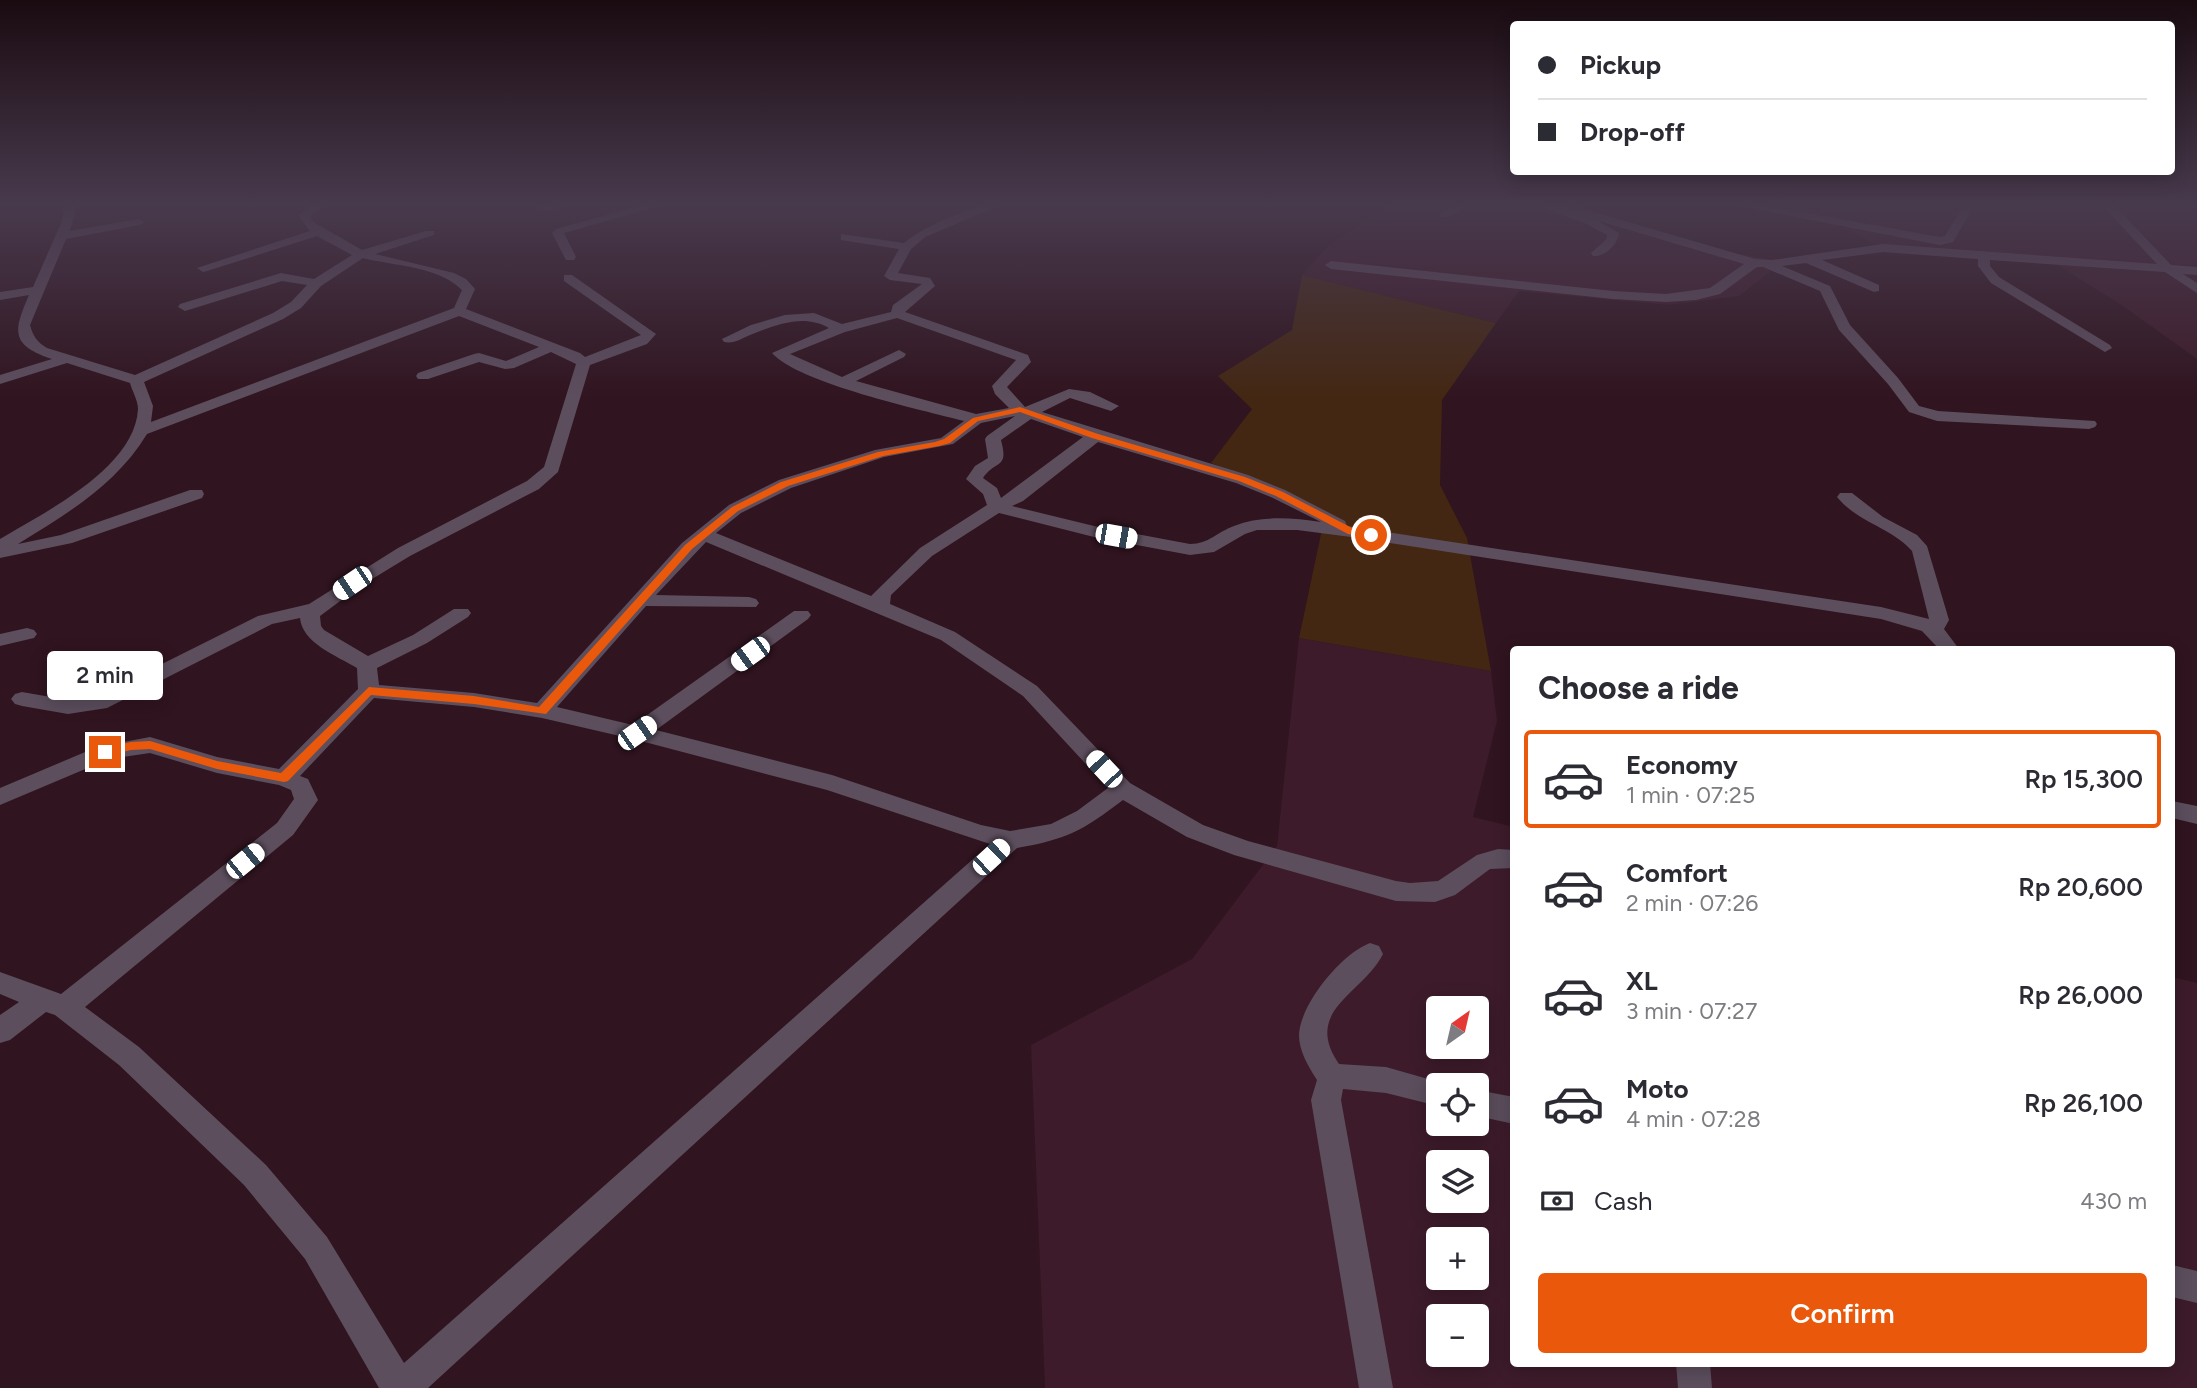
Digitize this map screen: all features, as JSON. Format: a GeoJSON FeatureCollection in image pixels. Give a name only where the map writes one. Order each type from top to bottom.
{"type":"FeatureCollection","features":[{"type":"Feature","properties":{"kind":"street"},"geometry":{"type":"LineString","coordinates":[[0,547],[119,467],[141,431],[147,404],[145,392],[136,380],[30,345],[23,325],[46,270]]}},
{"type":"Feature","properties":{"kind":"street"},"geometry":{"type":"LineString","coordinates":[[136,380],[278,316],[296,305],[316,283],[337,270]]}},
{"type":"Feature","properties":{"kind":"street"},"geometry":{"type":"LineString","coordinates":[[429,270],[463,283],[469,289],[459,311]]}},
{"type":"Feature","properties":{"kind":"street"},"geometry":{"type":"LineString","coordinates":[[893,270],[890,276],[926,281],[929,286],[898,308],[898,314]]}},
{"type":"Feature","properties":{"kind":"street"},"geometry":{"type":"LineString","coordinates":[[1376,270],[1613,295],[1666,298],[1696,296],[1715,291],[1748,270]]}},
{"type":"Feature","properties":{"kind":"street"},"geometry":{"type":"LineString","coordinates":[[1776,270],[1825,289],[1844,327],[1893,381],[1914,409],[1937,416],[2090,424]]}},
{"type":"Feature","properties":{"kind":"street"},"geometry":{"type":"LineString","coordinates":[[1833,270],[1874,288]]}},
{"type":"Feature","properties":{"kind":"street"},"geometry":{"type":"LineString","coordinates":[[1987,270],[1995,280],[2105,348]]}},
{"type":"Feature","properties":{"kind":"street"},"geometry":{"type":"LineString","coordinates":[[2169,270],[2197,289]]}},
{"type":"Feature","properties":{"kind":"street"},"geometry":{"type":"LineString","coordinates":[[2179,270],[2197,271]]}},
{"type":"Feature","properties":{"kind":"street"},"geometry":{"type":"LineString","coordinates":[[185,307],[275,278],[287,277],[316,283]]}},
{"type":"Feature","properties":{"kind":"street"},"geometry":{"type":"LineString","coordinates":[[568,278],[649,334],[642,341],[583,363]]}},
{"type":"Feature","properties":{"kind":"street"},"geometry":{"type":"LineString","coordinates":[[0,296],[37,290]]}},
{"type":"Feature","properties":{"kind":"street"},"geometry":{"type":"LineString","coordinates":[[141,431],[459,311],[575,356],[583,363]]}},
{"type":"Feature","properties":{"kind":"street"},"geometry":{"type":"LineString","coordinates":[[1025,412],[976,419],[844,382],[789,361],[779,353],[840,328],[898,314],[1019,354],[1024,362],[999,386],[1000,391],[1025,412],[1095,436],[1242,479],[1279,494],[1351,532]]}},
{"type":"Feature","properties":{"kind":"street"},"geometry":{"type":"LineString","coordinates":[[729,339],[777,319],[790,317],[825,320],[840,328]]}},
{"type":"Feature","properties":{"kind":"street"},"geometry":{"type":"LineString","coordinates":[[423,376],[477,358],[505,365],[514,364],[550,347]]}},
{"type":"Feature","properties":{"kind":"street"},"geometry":{"type":"LineString","coordinates":[[844,382],[899,354]]}},
{"type":"Feature","properties":{"kind":"street"},"geometry":{"type":"LineString","coordinates":[[0,380],[66,359]]}},
{"type":"Feature","properties":{"kind":"street"},"geometry":{"type":"LineString","coordinates":[[367,665],[311,628],[310,615],[316,608],[404,552],[533,485],[552,469],[574,405],[583,363]]}},
{"type":"Feature","properties":{"kind":"street"},"geometry":{"type":"LineString","coordinates":[[996,507],[991,492],[974,480],[981,469],[995,461],[998,455],[993,439],[1002,430],[1025,412],[1067,393],[1079,394],[1111,406]]}},
{"type":"Feature","properties":{"kind":"street"},"geometry":{"type":"LineString","coordinates":[[542,711],[703,534],[735,509],[766,492],[881,453],[947,441],[976,419]]}},
{"type":"Feature","properties":{"kind":"street"},"geometry":{"type":"LineString","coordinates":[[882,607],[879,598],[901,572],[926,552],[996,507],[1017,497],[1095,436]]}},
{"type":"Feature","properties":{"kind":"street"},"geometry":{"type":"LineString","coordinates":[[0,553],[65,539],[196,494]]}},
{"type":"Feature","properties":{"kind":"street"},"geometry":{"type":"LineString","coordinates":[[1846,497],[1877,521],[1911,539],[1921,550],[1939,620],[1934,629]]}},
{"type":"Feature","properties":{"kind":"street"},"geometry":{"type":"LineString","coordinates":[[996,507],[1091,531],[1197,550],[1212,548],[1242,528],[1265,524],[1351,532],[1881,613],[1916,621],[1934,629],[1947,646]]}},
{"type":"Feature","properties":{"kind":"street"},"geometry":{"type":"LineString","coordinates":[[703,534],[948,636],[1030,691],[1122,789],[1207,835],[1243,849],[1396,891],[1437,892],[1483,860],[1510,859]]}},
{"type":"Feature","properties":{"kind":"street"},"geometry":{"type":"LineString","coordinates":[[641,600],[749,603]]}},
{"type":"Feature","properties":{"kind":"street"},"geometry":{"type":"LineString","coordinates":[[22,699],[68,707],[100,703],[265,620],[316,608]]}},
{"type":"Feature","properties":{"kind":"street"},"geometry":{"type":"LineString","coordinates":[[367,665],[420,639],[461,613]]}},
{"type":"Feature","properties":{"kind":"street"},"geometry":{"type":"LineString","coordinates":[[637,733],[801,615]]}},
{"type":"Feature","properties":{"kind":"street"},"geometry":{"type":"LineString","coordinates":[[0,640],[27,634]]}},
{"type":"Feature","properties":{"kind":"street"},"geometry":{"type":"LineString","coordinates":[[284,778],[369,691],[367,665]]}},
{"type":"Feature","properties":{"kind":"street"},"geometry":{"type":"LineString","coordinates":[[369,691],[474,700],[542,711],[637,733],[832,783],[979,833],[1010,840],[1056,832],[1085,817],[1122,789]]}},
{"type":"Feature","properties":{"kind":"street"},"geometry":{"type":"LineString","coordinates":[[0,797],[105,752],[150,745],[217,765],[284,778],[300,785],[306,800],[285,829],[54,1003],[0,1031]]}},
{"type":"Feature","properties":{"kind":"street"},"geometry":{"type":"LineString","coordinates":[[2175,811],[2197,815]]}},
{"type":"Feature","properties":{"kind":"street"},"geometry":{"type":"LineString","coordinates":[[0,983],[54,1003],[129,1056],[255,1175],[316,1248],[401,1388],[1010,840]]}},
{"type":"Feature","properties":{"kind":"street"},"geometry":{"type":"LineString","coordinates":[[1370,954],[1331,990],[1315,1023],[1314,1049],[1332,1078],[1326,1100],[1376,1388]]}},
{"type":"Feature","properties":{"kind":"street"},"geometry":{"type":"LineString","coordinates":[[1332,1078],[1348,1075],[1377,1078],[1426,1090]]}},
{"type":"Feature","properties":{"kind":"street"},"geometry":{"type":"LineString","coordinates":[[1489,1105],[1510,1110]]}},
{"type":"Feature","properties":{"kind":"street"},"geometry":{"type":"LineString","coordinates":[[2175,1282],[2197,1287]]}},
{"type":"Feature","properties":{"kind":"street"},"geometry":{"type":"LineString","coordinates":[[1693,1367],[1695,1388]]}},
{"type":"Feature","properties":{"kind":"shaded area"},"geometry":{"type":"Polygon","coordinates":[[[1307,270],[1773,270],[1739,296],[1669,305],[1519,291],[1496,323],[1302,275],[1307,270]]]}},
{"type":"Feature","properties":{"kind":"shaded area"},"geometry":{"type":"Polygon","coordinates":[[[2065,270],[2197,270],[2197,359],[2123,306],[2065,270]]]}},
{"type":"Feature","properties":{"kind":"shaded area"},"geometry":{"type":"Polygon","coordinates":[[[1302,275],[1496,323],[1442,400],[1440,485],[1467,538],[1491,671],[1299,638],[1325,515],[1211,463],[1252,409],[1218,376],[1292,330],[1302,275]]]}},
{"type":"Feature","properties":{"kind":"shaded area"},"geometry":{"type":"Polygon","coordinates":[[[1299,638],[1491,671],[1497,721],[1473,817],[1510,826],[1510,1367],[2175,1367],[2175,978],[2197,983],[2197,1388],[1045,1388],[1031,1045],[1192,959],[1277,846],[1299,638]]]}},
{"type":"Feature","properties":{"kind":"route"},"geometry":{"type":"LineString","coordinates":[[105,752],[150,745],[217,765],[284,778],[369,691],[474,700],[542,711],[688,547],[735,509],[785,484],[830,472],[881,453],[947,441],[976,419],[1020,410],[1095,436],[1242,479],[1279,494],[1351,532],[1371,535]]}}]}
